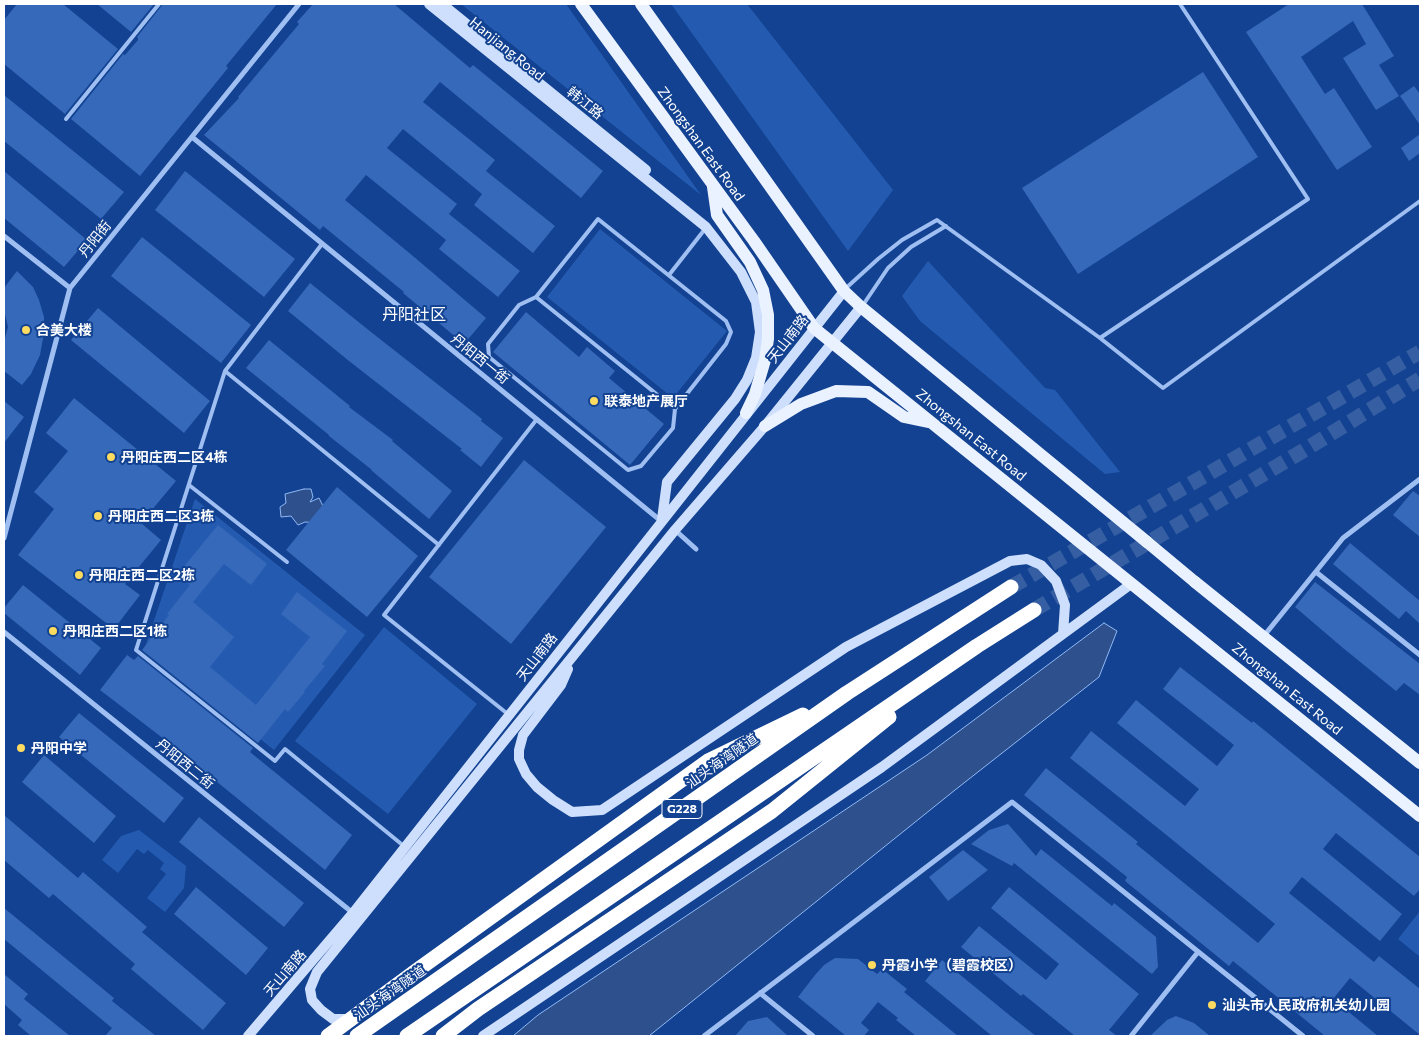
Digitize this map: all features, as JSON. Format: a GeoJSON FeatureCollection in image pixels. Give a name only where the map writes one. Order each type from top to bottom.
{"type":"FeatureCollection","features":[{"type":"Feature","properties":{"kind":"highway","name":"汕头海湾隧道"},"geometry":{"type":"LineString","coordinates":[[357,1036],[847,693],[1011,587]]}},
{"type":"Feature","properties":{"kind":"highway","name":"G228"},"geometry":{"type":"LineString","coordinates":[[408,1036],[977,646],[1034,610]]}},
{"type":"Feature","properties":{"kind":"highway"},"geometry":{"type":"LineString","coordinates":[[443,1036],[478,1010],[772,811],[977,646]]}},
{"type":"Feature","properties":{"kind":"highway"},"geometry":{"type":"LineString","coordinates":[[328,1036],[708,761],[847,693]]}},
{"type":"Feature","properties":{"kind":"main road","name":"Hanjiang Road"},"geometry":{"type":"LineString","coordinates":[[429,4],[706,228]]}},
{"type":"Feature","properties":{"kind":"main road","name":"韩江路"},"geometry":{"type":"LineString","coordinates":[[442,4],[690,206],[706,228]]}},
{"type":"Feature","properties":{"kind":"main road","name":"Zhongshan East Road"},"geometry":{"type":"LineString","coordinates":[[581,4],[814,328],[1420,816]]}},
{"type":"Feature","properties":{"kind":"main road","name":"Zhongshan East Road"},"geometry":{"type":"LineString","coordinates":[[641,4],[844,291],[1263,638],[1420,763]]}},
{"type":"Feature","properties":{"kind":"main road"},"geometry":{"type":"LineString","coordinates":[[712,185],[717,215],[750,262],[763,290],[768,315],[768,339],[765,360],[755,394],[746,413]]}},
{"type":"Feature","properties":{"kind":"main road"},"geometry":{"type":"LineString","coordinates":[[661,521],[667,482],[735,399],[747,380],[756,358],[760,332],[756,302],[741,272],[706,228]]}},
{"type":"Feature","properties":{"kind":"main road","name":"天山南路"},"geometry":{"type":"LineString","coordinates":[[248,1036],[353,913],[844,291]]}},
{"type":"Feature","properties":{"kind":"main road","name":"天山南路"},"geometry":{"type":"LineString","coordinates":[[350,1019],[333,1019],[312,1000],[310,989],[317,972],[675,530],[765,426],[861,307]]}},
{"type":"Feature","properties":{"kind":"main road"},"geometry":{"type":"LineString","coordinates":[[765,426],[801,404],[836,391],[868,392],[904,417],[931,423]]}},
{"type":"Feature","properties":{"kind":"main road"},"geometry":{"type":"LineString","coordinates":[[576,653],[560,685],[523,735],[518,750],[519,759],[526,774],[537,787],[572,812],[602,810],[846,647],[1010,561],[1027,559],[1041,565],[1056,581],[1065,605],[1064,634]]}},
{"type":"Feature","properties":{"kind":"main road"},"geometry":{"type":"LineString","coordinates":[[489,1035],[882,767],[1132,584]]}},
{"type":"Feature","properties":{"kind":"street","name":"丹阳街"},"geometry":{"type":"LineString","coordinates":[[4,538],[70,288],[299,4]]}},
{"type":"Feature","properties":{"kind":"street","name":"丹阳西一街"},"geometry":{"type":"LineString","coordinates":[[192,137],[661,521]]}},
{"type":"Feature","properties":{"kind":"street"},"geometry":{"type":"LineString","coordinates":[[4,236],[70,288]]}},
{"type":"Feature","properties":{"kind":"street"},"geometry":{"type":"LineString","coordinates":[[1263,638],[1343,538],[1420,479]]}},
{"type":"Feature","properties":{"kind":"street"},"geometry":{"type":"LineString","coordinates":[[675,530],[696,549]]}},
{"type":"Feature","properties":{"kind":"street"},"geometry":{"type":"LineString","coordinates":[[1316,572],[1420,655]]}},
{"type":"Feature","properties":{"kind":"street","name":"丹阳西二街"},"geometry":{"type":"LineString","coordinates":[[4,632],[353,913]]}},
{"type":"Feature","properties":{"kind":"street"},"geometry":{"type":"LineString","coordinates":[[704,1036],[1012,802],[1303,1036]]}},
{"type":"Feature","properties":{"kind":"street"},"geometry":{"type":"LineString","coordinates":[[1130,1036],[1198,952]]}},
{"type":"Feature","properties":{"kind":"street"},"geometry":{"type":"LineString","coordinates":[[760,993],[813,1036]]}},
{"type":"Feature","properties":{"kind":"lane"},"geometry":{"type":"LineString","coordinates":[[66,119],[159,4]]}},
{"type":"Feature","properties":{"kind":"lane"},"geometry":{"type":"LineString","coordinates":[[1100,338],[1308,199],[1180,4]]}},
{"type":"Feature","properties":{"kind":"lane"},"geometry":{"type":"LineString","coordinates":[[844,291],[878,259],[902,240],[937,220],[1100,338],[1163,388],[1420,201]]}},
{"type":"Feature","properties":{"kind":"lane"},"geometry":{"type":"LineString","coordinates":[[598,219],[669,275],[726,322],[731,332],[726,344],[675,409],[673,428],[641,466],[628,470],[489,357],[488,344],[519,305],[536,297],[598,219]]}},
{"type":"Feature","properties":{"kind":"lane"},"geometry":{"type":"LineString","coordinates":[[861,307],[888,268],[911,247],[946,226]]}},
{"type":"Feature","properties":{"kind":"lane"},"geometry":{"type":"LineString","coordinates":[[669,275],[706,228]]}},
{"type":"Feature","properties":{"kind":"lane"},"geometry":{"type":"LineString","coordinates":[[322,244],[225,371],[136,650],[275,761],[285,749],[405,847]]}},
{"type":"Feature","properties":{"kind":"lane"},"geometry":{"type":"LineString","coordinates":[[536,297],[675,409]]}},
{"type":"Feature","properties":{"kind":"lane"},"geometry":{"type":"LineString","coordinates":[[225,371],[439,544]]}},
{"type":"Feature","properties":{"kind":"lane"},"geometry":{"type":"LineString","coordinates":[[508,716],[384,614],[537,420]]}},
{"type":"Feature","properties":{"kind":"lane"},"geometry":{"type":"LineString","coordinates":[[189,485],[287,562]]}},
{"type":"Feature","properties":{"kind":"shaded area"},"geometry":{"type":"Polygon","coordinates":[[[461,4],[566,4],[701,195],[461,4]]]}},
{"type":"Feature","properties":{"kind":"shaded area"},"geometry":{"type":"Polygon","coordinates":[[[671,4],[747,4],[893,190],[848,251],[671,4]]]}},
{"type":"Feature","properties":{"kind":"shaded area"},"geometry":{"type":"Polygon","coordinates":[[[600,229],[727,331],[673,398],[547,297],[600,229]]]}},
{"type":"Feature","properties":{"kind":"shaded area"},"geometry":{"type":"Polygon","coordinates":[[[928,261],[1045,388],[1055,390],[1120,472],[1105,474],[920,321],[902,296],[928,261]]]}},
{"type":"Feature","properties":{"kind":"shaded area"},"geometry":{"type":"Polygon","coordinates":[[[311,489],[313,497],[310,502],[319,498],[326,512],[318,523],[305,522],[298,525],[291,516],[281,517],[280,507],[286,503],[285,494],[311,489]]]}},
{"type":"Feature","properties":{"kind":"shaded area"},"geometry":{"type":"Polygon","coordinates":[[[195,499],[365,635],[274,750],[145,647],[195,499]]]}},
{"type":"Feature","properties":{"kind":"shaded area"},"geometry":{"type":"Polygon","coordinates":[[[1104,623],[1117,631],[1099,677],[649,1036],[513,1036],[538,1015],[927,755],[1104,623]]]}},
{"type":"Feature","properties":{"kind":"shaded area"},"geometry":{"type":"Polygon","coordinates":[[[384,627],[477,704],[388,814],[295,741],[384,627]]]}},
{"type":"Feature","properties":{"kind":"shaded area"},"geometry":{"type":"Polygon","coordinates":[[[139,830],[186,866],[184,888],[165,912],[147,898],[166,874],[160,869],[164,863],[148,850],[144,854],[137,849],[118,873],[102,860],[121,836],[139,830]]]}},
{"type":"Feature","properties":{"kind":"shaded area"},"geometry":{"type":"Polygon","coordinates":[[[1420,911],[1420,957],[1398,939],[1420,911]]]}},
{"type":"Feature","properties":{"kind":"building"},"geometry":{"type":"Polygon","coordinates":[[[17,4],[63,4],[118,49],[65,114],[4,64],[4,20],[17,4]]]}},
{"type":"Feature","properties":{"kind":"building"},"geometry":{"type":"Polygon","coordinates":[[[97,4],[154,4],[131,32],[97,4]]]}},
{"type":"Feature","properties":{"kind":"building"},"geometry":{"type":"Polygon","coordinates":[[[163,4],[277,4],[226,66],[228,68],[140,176],[71,119],[123,54],[125,55],[138,40],[137,37],[163,4]]]}},
{"type":"Feature","properties":{"kind":"building"},"geometry":{"type":"Polygon","coordinates":[[[313,4],[394,4],[470,68],[473,65],[603,171],[581,198],[440,82],[423,102],[495,160],[486,171],[555,226],[533,253],[474,205],[482,194],[403,129],[387,148],[457,204],[449,214],[520,271],[498,297],[439,249],[446,240],[366,175],[345,200],[486,318],[464,344],[323,226],[320,230],[204,135],[239,98],[313,4]]]}},
{"type":"Feature","properties":{"kind":"building"},"geometry":{"type":"Polygon","coordinates":[[[1289,4],[1362,4],[1394,56],[1379,65],[1399,96],[1376,110],[1343,58],[1366,44],[1353,21],[1301,57],[1325,94],[1334,88],[1372,147],[1337,170],[1246,32],[1289,4]]]}},
{"type":"Feature","properties":{"kind":"building"},"geometry":{"type":"Polygon","coordinates":[[[1203,72],[1258,157],[1078,274],[1022,188],[1203,72]]]}},
{"type":"Feature","properties":{"kind":"building"},"geometry":{"type":"Polygon","coordinates":[[[1414,86],[1420,94],[1420,125],[1400,96],[1414,86]]]}},
{"type":"Feature","properties":{"kind":"building"},"geometry":{"type":"Polygon","coordinates":[[[4,95],[124,192],[101,219],[4,141],[4,95]]]}},
{"type":"Feature","properties":{"kind":"building"},"geometry":{"type":"Polygon","coordinates":[[[1420,134],[1420,153],[1409,161],[1401,148],[1420,134]]]}},
{"type":"Feature","properties":{"kind":"building"},"geometry":{"type":"Polygon","coordinates":[[[4,171],[87,240],[64,267],[4,218],[4,171]]]}},
{"type":"Feature","properties":{"kind":"building"},"geometry":{"type":"Polygon","coordinates":[[[185,171],[295,259],[264,297],[155,210],[185,171]]]}},
{"type":"Feature","properties":{"kind":"building"},"geometry":{"type":"Polygon","coordinates":[[[142,237],[251,325],[221,363],[111,276],[142,237]]]}},
{"type":"Feature","properties":{"kind":"building","name":"合美大楼"},"geometry":{"type":"Polygon","coordinates":[[[17,271],[33,287],[44,317],[44,333],[40,355],[31,374],[22,385],[4,371],[4,342],[8,327],[4,310],[4,288],[17,271]]]}},
{"type":"Feature","properties":{"kind":"building"},"geometry":{"type":"Polygon","coordinates":[[[310,283],[482,419],[481,421],[503,438],[481,467],[460,450],[462,449],[288,311],[310,283]]]}},
{"type":"Feature","properties":{"kind":"building"},"geometry":{"type":"Polygon","coordinates":[[[98,308],[210,401],[184,433],[71,340],[98,308]]]}},
{"type":"Feature","properties":{"kind":"building","name":"联泰地产展厅"},"geometry":{"type":"Polygon","coordinates":[[[526,312],[579,357],[587,347],[615,371],[609,378],[664,424],[630,465],[493,352],[526,312]]]}},
{"type":"Feature","properties":{"kind":"building"},"geometry":{"type":"Polygon","coordinates":[[[269,340],[349,407],[393,440],[452,491],[429,519],[372,470],[246,368],[269,340]]]}},
{"type":"Feature","properties":{"kind":"building"},"geometry":{"type":"Polygon","coordinates":[[[74,398],[176,481],[141,523],[161,540],[125,584],[140,595],[114,629],[18,555],[54,509],[34,492],[68,451],[46,433],[74,398]]]}},
{"type":"Feature","properties":{"kind":"building"},"geometry":{"type":"Polygon","coordinates":[[[4,401],[24,417],[4,443],[4,401]]]}},
{"type":"Feature","properties":{"kind":"building"},"geometry":{"type":"Polygon","coordinates":[[[524,460],[606,527],[511,644],[429,577],[524,460]]]}},
{"type":"Feature","properties":{"kind":"building"},"geometry":{"type":"Polygon","coordinates":[[[337,487],[418,556],[367,617],[286,550],[337,487]]]}},
{"type":"Feature","properties":{"kind":"building"},"geometry":{"type":"Polygon","coordinates":[[[1413,491],[1420,496],[1420,537],[1393,515],[1413,491]]]}},
{"type":"Feature","properties":{"kind":"building"},"geometry":{"type":"Polygon","coordinates":[[[218,525],[267,564],[251,585],[224,564],[193,602],[234,637],[210,667],[256,705],[310,637],[281,614],[297,592],[347,631],[322,664],[325,666],[305,692],[288,712],[285,709],[258,743],[142,650],[190,585],[177,575],[218,525]]]}},
{"type":"Feature","properties":{"kind":"building"},"geometry":{"type":"Polygon","coordinates":[[[1350,543],[1420,601],[1420,624],[1406,611],[1399,619],[1333,564],[1350,543]]]}},
{"type":"Feature","properties":{"kind":"building"},"geometry":{"type":"Polygon","coordinates":[[[1315,582],[1420,664],[1420,695],[1404,683],[1396,691],[1295,607],[1315,582]]]}},
{"type":"Feature","properties":{"kind":"building","name":"丹阳庄西二区1栋"},"geometry":{"type":"Polygon","coordinates":[[[23,585],[101,648],[80,675],[4,613],[4,608],[23,585]]]}},
{"type":"Feature","properties":{"kind":"building"},"geometry":{"type":"Polygon","coordinates":[[[127,655],[134,660],[138,656],[253,748],[250,752],[352,835],[325,870],[173,746],[100,690],[127,655]]]}},
{"type":"Feature","properties":{"kind":"building"},"geometry":{"type":"Polygon","coordinates":[[[1180,667],[1252,723],[1253,721],[1420,857],[1420,889],[1414,896],[1336,833],[1323,849],[1402,914],[1380,941],[1302,877],[1289,893],[1374,962],[1379,956],[1420,989],[1420,1035],[1350,978],[1333,999],[1378,1036],[1325,1036],[1233,961],[1229,966],[1125,881],[1127,877],[1024,795],[1046,768],[1258,943],[1275,924],[1070,758],[1091,731],[1185,806],[1199,789],[1117,723],[1136,700],[1217,766],[1234,745],[1163,689],[1180,667]]]}},
{"type":"Feature","properties":{"kind":"building"},"geometry":{"type":"Polygon","coordinates":[[[79,713],[184,798],[164,823],[59,737],[79,713]]]}},
{"type":"Feature","properties":{"kind":"building"},"geometry":{"type":"Polygon","coordinates":[[[44,755],[116,816],[94,843],[22,782],[44,755]]]}},
{"type":"Feature","properties":{"kind":"building"},"geometry":{"type":"Polygon","coordinates":[[[4,815],[78,878],[83,872],[147,927],[142,932],[226,1003],[203,1030],[131,969],[135,964],[53,894],[49,898],[4,860],[4,815]]]}},
{"type":"Feature","properties":{"kind":"building"},"geometry":{"type":"Polygon","coordinates":[[[199,817],[304,903],[284,927],[179,842],[199,817]]]}},
{"type":"Feature","properties":{"kind":"building"},"geometry":{"type":"Polygon","coordinates":[[[1008,824],[1036,856],[1041,849],[1112,906],[1114,903],[1156,937],[1158,967],[1152,974],[1014,863],[1012,866],[971,844],[989,830],[1008,824]]]}},
{"type":"Feature","properties":{"kind":"building"},"geometry":{"type":"Polygon","coordinates":[[[963,850],[988,870],[948,901],[929,877],[963,850]]]}},
{"type":"Feature","properties":{"kind":"building"},"geometry":{"type":"Polygon","coordinates":[[[196,887],[268,948],[246,975],[174,914],[196,887]]]}},
{"type":"Feature","properties":{"kind":"building"},"geometry":{"type":"Polygon","coordinates":[[[1009,887],[1139,994],[1109,1030],[1117,1036],[1075,1036],[1023,994],[1021,996],[961,947],[979,926],[1046,980],[1059,964],[991,908],[1009,887]]]}},
{"type":"Feature","properties":{"kind":"building"},"geometry":{"type":"Polygon","coordinates":[[[4,908],[114,998],[112,1001],[156,1036],[105,1036],[112,1028],[4,939],[4,908]]]}},
{"type":"Feature","properties":{"kind":"building","name":"丹霞小学（碧霞校区）"},"geometry":{"type":"Polygon","coordinates":[[[835,958],[858,959],[877,974],[882,969],[907,989],[904,992],[958,1036],[916,1036],[878,1002],[861,1023],[869,1030],[864,1036],[846,1036],[798,997],[824,965],[835,958]]]}},
{"type":"Feature","properties":{"kind":"building"},"geometry":{"type":"Polygon","coordinates":[[[942,960],[1036,1036],[992,1036],[925,981],[942,960]]]}},
{"type":"Feature","properties":{"kind":"building"},"geometry":{"type":"Polygon","coordinates":[[[4,974],[28,994],[24,999],[70,1036],[31,1036],[18,1025],[22,1020],[4,1004],[4,974]]]}},
{"type":"Feature","properties":{"kind":"building","name":"汕头市人民政府机关幼儿园"},"geometry":{"type":"Polygon","coordinates":[[[1176,1016],[1194,1023],[1210,1036],[1150,1036],[1167,1020],[1176,1016]]]}},
{"type":"Feature","properties":{"kind":"building"},"geometry":{"type":"Polygon","coordinates":[[[767,1017],[788,1036],[735,1036],[748,1021],[767,1017]]]}},
{"type":"Feature","properties":{"kind":"tunnel"},"geometry":{"type":"LineString","coordinates":[[1011,587],[1420,352]]}},
{"type":"Feature","properties":{"kind":"tunnel"},"geometry":{"type":"LineString","coordinates":[[1034,610],[1301,452],[1420,379]]}},
{"type":"Feature","properties":{"kind":"place","name":"合美大楼"},"geometry":{"type":"Point","coordinates":[26,330]}},
{"type":"Feature","properties":{"kind":"place","name":"联泰地产展厅"},"geometry":{"type":"Point","coordinates":[594,401]}},
{"type":"Feature","properties":{"kind":"place","name":"丹阳庄西二区4栋"},"geometry":{"type":"Point","coordinates":[111,457]}},
{"type":"Feature","properties":{"kind":"place","name":"丹阳庄西二区3栋"},"geometry":{"type":"Point","coordinates":[98,516]}},
{"type":"Feature","properties":{"kind":"place","name":"丹阳庄西二区2栋"},"geometry":{"type":"Point","coordinates":[79,575]}},
{"type":"Feature","properties":{"kind":"place","name":"丹阳庄西二区1栋"},"geometry":{"type":"Point","coordinates":[53,631]}},
{"type":"Feature","properties":{"kind":"place","name":"丹阳中学"},"geometry":{"type":"Point","coordinates":[21,748]}},
{"type":"Feature","properties":{"kind":"place","name":"丹霞小学（碧霞校区）"},"geometry":{"type":"Point","coordinates":[872,965]}},
{"type":"Feature","properties":{"kind":"place","name":"汕头市人民政府机关幼儿园"},"geometry":{"type":"Point","coordinates":[1212,1005]}},
{"type":"Feature","properties":{"kind":"district","name":"丹阳社区"},"geometry":{"type":"Point","coordinates":[414,315]}}]}
